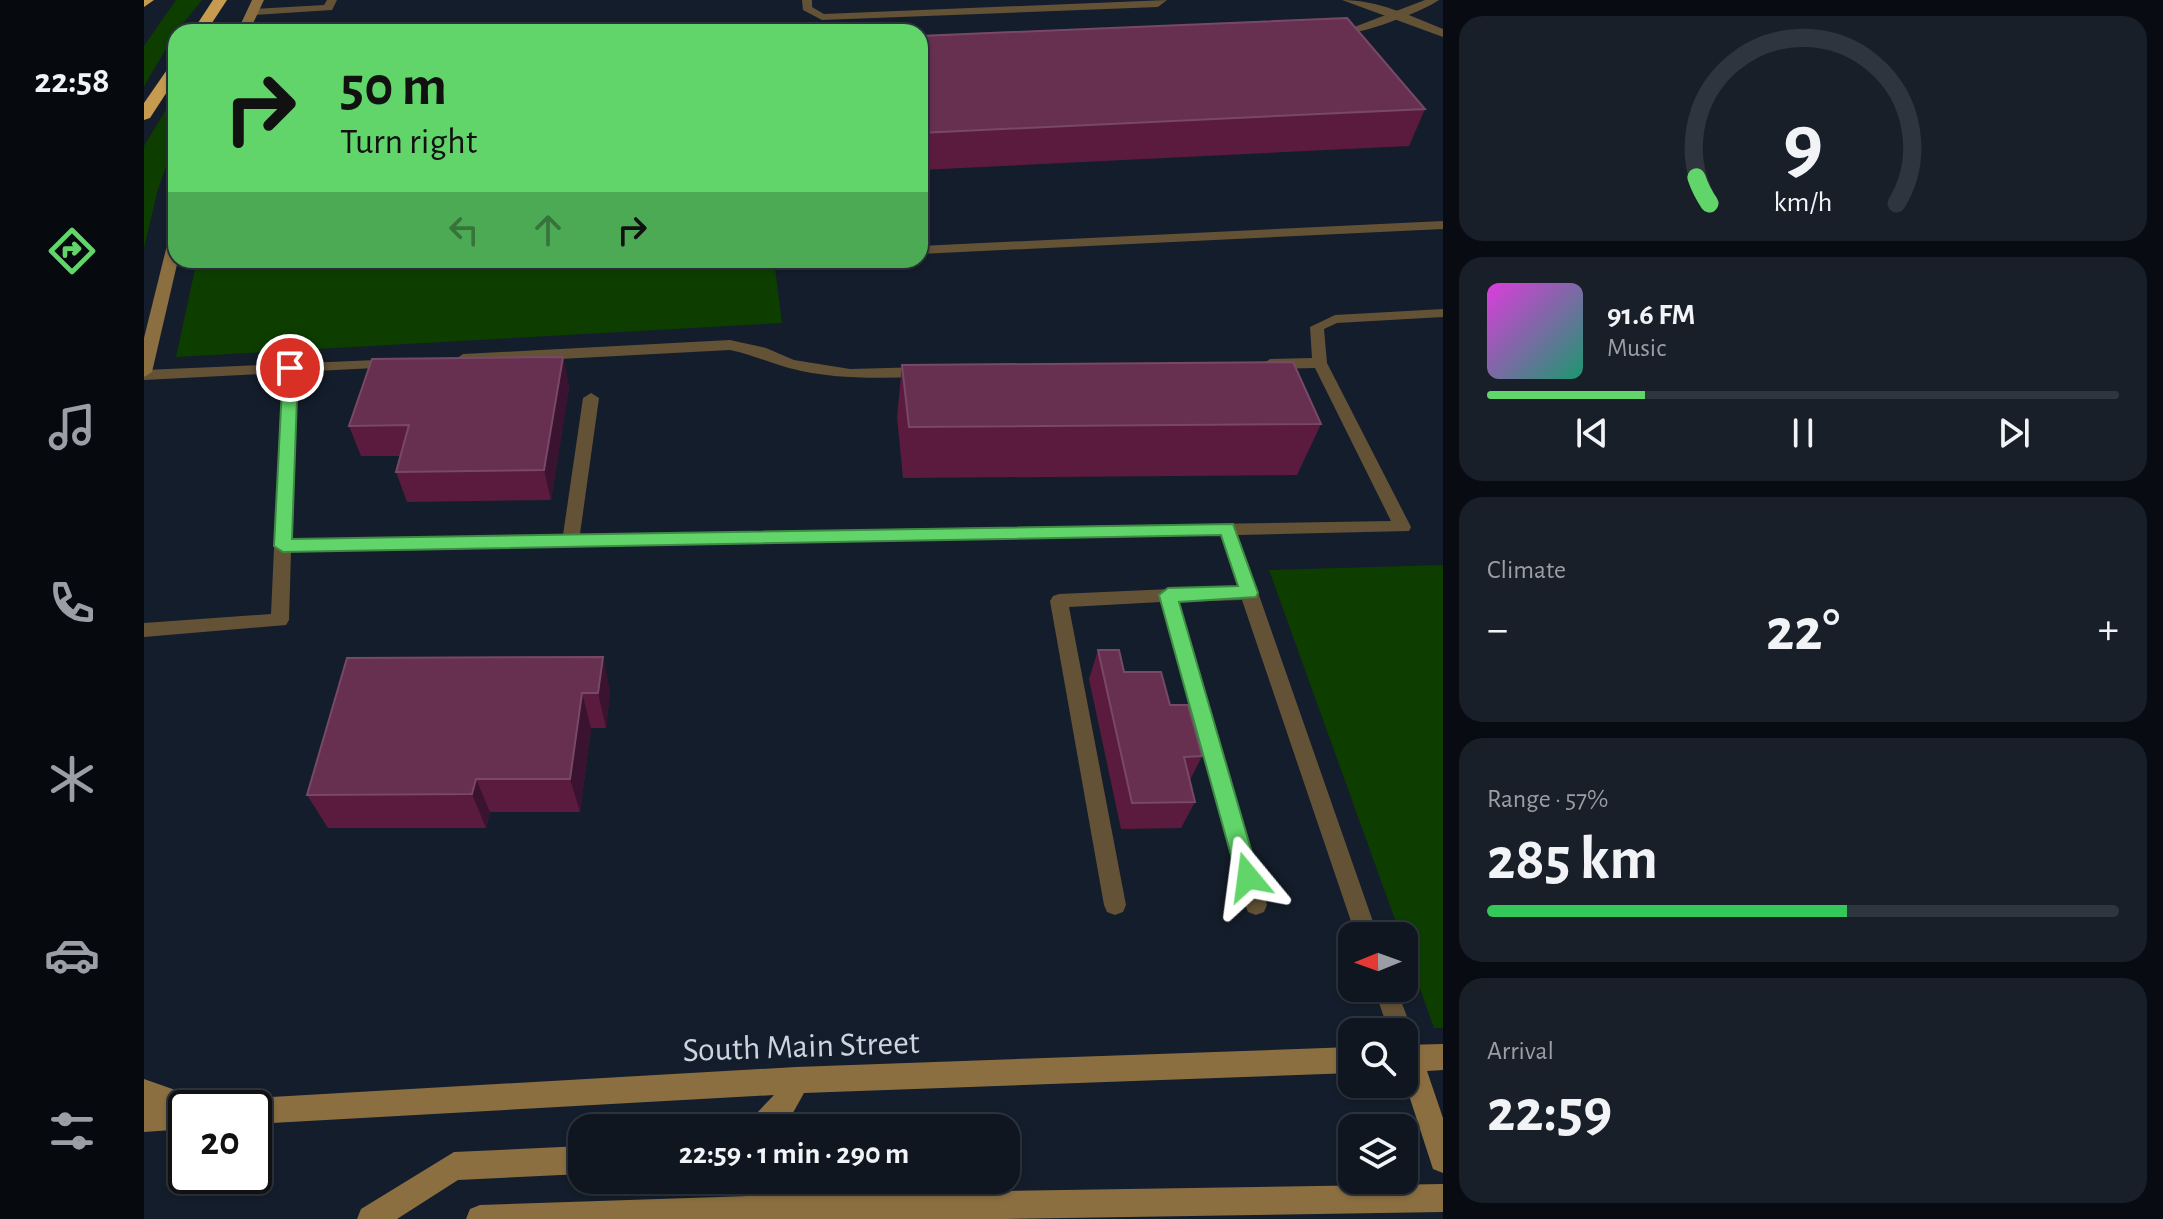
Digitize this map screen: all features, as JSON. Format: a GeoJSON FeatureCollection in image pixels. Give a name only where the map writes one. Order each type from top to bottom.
{"type":"FeatureCollection","features":[{"type":"Feature","properties":{"kind":"highway"},"geometry":{"type":"LineString","coordinates":[[204,24],[220,0]]}},
{"type":"Feature","properties":{"kind":"highway"},"geometry":{"type":"LineString","coordinates":[[144,115],[168,79]]}},
{"type":"Feature","properties":{"kind":"main road"},"geometry":{"type":"LineString","coordinates":[[144,374],[169,268]]}},
{"type":"Feature","properties":{"kind":"main road"},"geometry":{"type":"LineString","coordinates":[[1418,1050],[1443,1057]]}},
{"type":"Feature","properties":{"kind":"main road","name":"South Main Street"},"geometry":{"type":"LineString","coordinates":[[272,1110],[796,1080],[1338,1061]]}},
{"type":"Feature","properties":{"kind":"main road"},"geometry":{"type":"LineString","coordinates":[[774,1114],[785,1102],[796,1080]]}},
{"type":"Feature","properties":{"kind":"main road"},"geometry":{"type":"LineString","coordinates":[[1418,1085],[1443,1159]]}},
{"type":"Feature","properties":{"kind":"main road"},"geometry":{"type":"LineString","coordinates":[[144,1092],[168,1101]]}},
{"type":"Feature","properties":{"kind":"main road"},"geometry":{"type":"LineString","coordinates":[[144,1118],[168,1116]]}},
{"type":"Feature","properties":{"kind":"main road"},"geometry":{"type":"LineString","coordinates":[[371,1219],[454,1166],[568,1161]]}},
{"type":"Feature","properties":{"kind":"main road"},"geometry":{"type":"LineString","coordinates":[[480,1219],[1443,1198]]}},
{"type":"Feature","properties":{"kind":"street"},"geometry":{"type":"LineString","coordinates":[[1348,0],[1396,14],[1443,33]]}},
{"type":"Feature","properties":{"kind":"lane"},"geometry":{"type":"LineString","coordinates":[[255,6],[328,8],[332,0]]}},
{"type":"Feature","properties":{"kind":"lane"},"geometry":{"type":"LineString","coordinates":[[807,0],[807,8],[822,17],[1158,4],[1162,0]]}},
{"type":"Feature","properties":{"kind":"lane"},"geometry":{"type":"LineString","coordinates":[[1318,33],[1350,32],[1434,0]]}},
{"type":"Feature","properties":{"kind":"lane"},"geometry":{"type":"LineString","coordinates":[[928,250],[1443,225]]}},
{"type":"Feature","properties":{"kind":"lane"},"geometry":{"type":"LineString","coordinates":[[283,546],[1403,527],[1320,363],[1317,327],[1335,319],[1443,313]]}},
{"type":"Feature","properties":{"kind":"lane"},"geometry":{"type":"LineString","coordinates":[[447,360],[730,345],[761,351],[791,364],[850,374],[944,372]]}},
{"type":"Feature","properties":{"kind":"lane"},"geometry":{"type":"LineString","coordinates":[[144,374],[416,361]]}},
{"type":"Feature","properties":{"kind":"lane"},"geometry":{"type":"LineString","coordinates":[[1257,365],[1320,363]]}},
{"type":"Feature","properties":{"kind":"lane"},"geometry":{"type":"LineString","coordinates":[[144,630],[280,620],[290,368]]}},
{"type":"Feature","properties":{"kind":"lane"},"geometry":{"type":"LineString","coordinates":[[571,540],[591,398]]}},
{"type":"Feature","properties":{"kind":"lane"},"geometry":{"type":"LineString","coordinates":[[1227,529],[1362,922]]}},
{"type":"Feature","properties":{"kind":"lane"},"geometry":{"type":"LineString","coordinates":[[1115,905],[1059,601],[1249,593]]}},
{"type":"Feature","properties":{"kind":"lane"},"geometry":{"type":"LineString","coordinates":[[1168,595],[1256,905]]}},
{"type":"Feature","properties":{"kind":"green space"},"geometry":{"type":"Polygon","coordinates":[[[176,0],[202,0],[182,24],[168,24],[168,46],[144,86],[144,46],[176,0]]]}},
{"type":"Feature","properties":{"kind":"green space"},"geometry":{"type":"Polygon","coordinates":[[[168,106],[168,161],[144,248],[144,146],[168,106]]]}},
{"type":"Feature","properties":{"kind":"green space"},"geometry":{"type":"Polygon","coordinates":[[[195,268],[775,268],[782,323],[176,357],[195,268]]]}},
{"type":"Feature","properties":{"kind":"green space"},"geometry":{"type":"Polygon","coordinates":[[[1443,565],[1443,1028],[1434,1028],[1418,983],[1418,922],[1396,922],[1269,570],[1443,565]]]}},
{"type":"Feature","properties":{"kind":"building"},"geometry":{"type":"Polygon","coordinates":[[[1347,18],[1425,109],[928,133],[928,36],[1347,18]]]}},
{"type":"Feature","properties":{"kind":"building"},"geometry":{"type":"Polygon","coordinates":[[[563,357],[544,470],[396,472],[409,425],[349,426],[372,359],[563,357]]]}},
{"type":"Feature","properties":{"kind":"building"},"geometry":{"type":"Polygon","coordinates":[[[1293,362],[1321,424],[909,427],[902,365],[1293,362]]]}},
{"type":"Feature","properties":{"kind":"building"},"geometry":{"type":"Polygon","coordinates":[[[1098,650],[1119,650],[1124,672],[1161,672],[1170,705],[1188,705],[1202,756],[1184,757],[1195,802],[1132,803],[1098,650]]]}},
{"type":"Feature","properties":{"kind":"building"},"geometry":{"type":"Polygon","coordinates":[[[603,657],[598,693],[582,693],[570,779],[476,779],[472,794],[307,795],[347,658],[603,657]]]}},
{"type":"Feature","properties":{"kind":"route"},"geometry":{"type":"LineString","coordinates":[[290,368],[283,546],[1227,529],[1249,593],[1168,595],[1248,877]]}}]}
